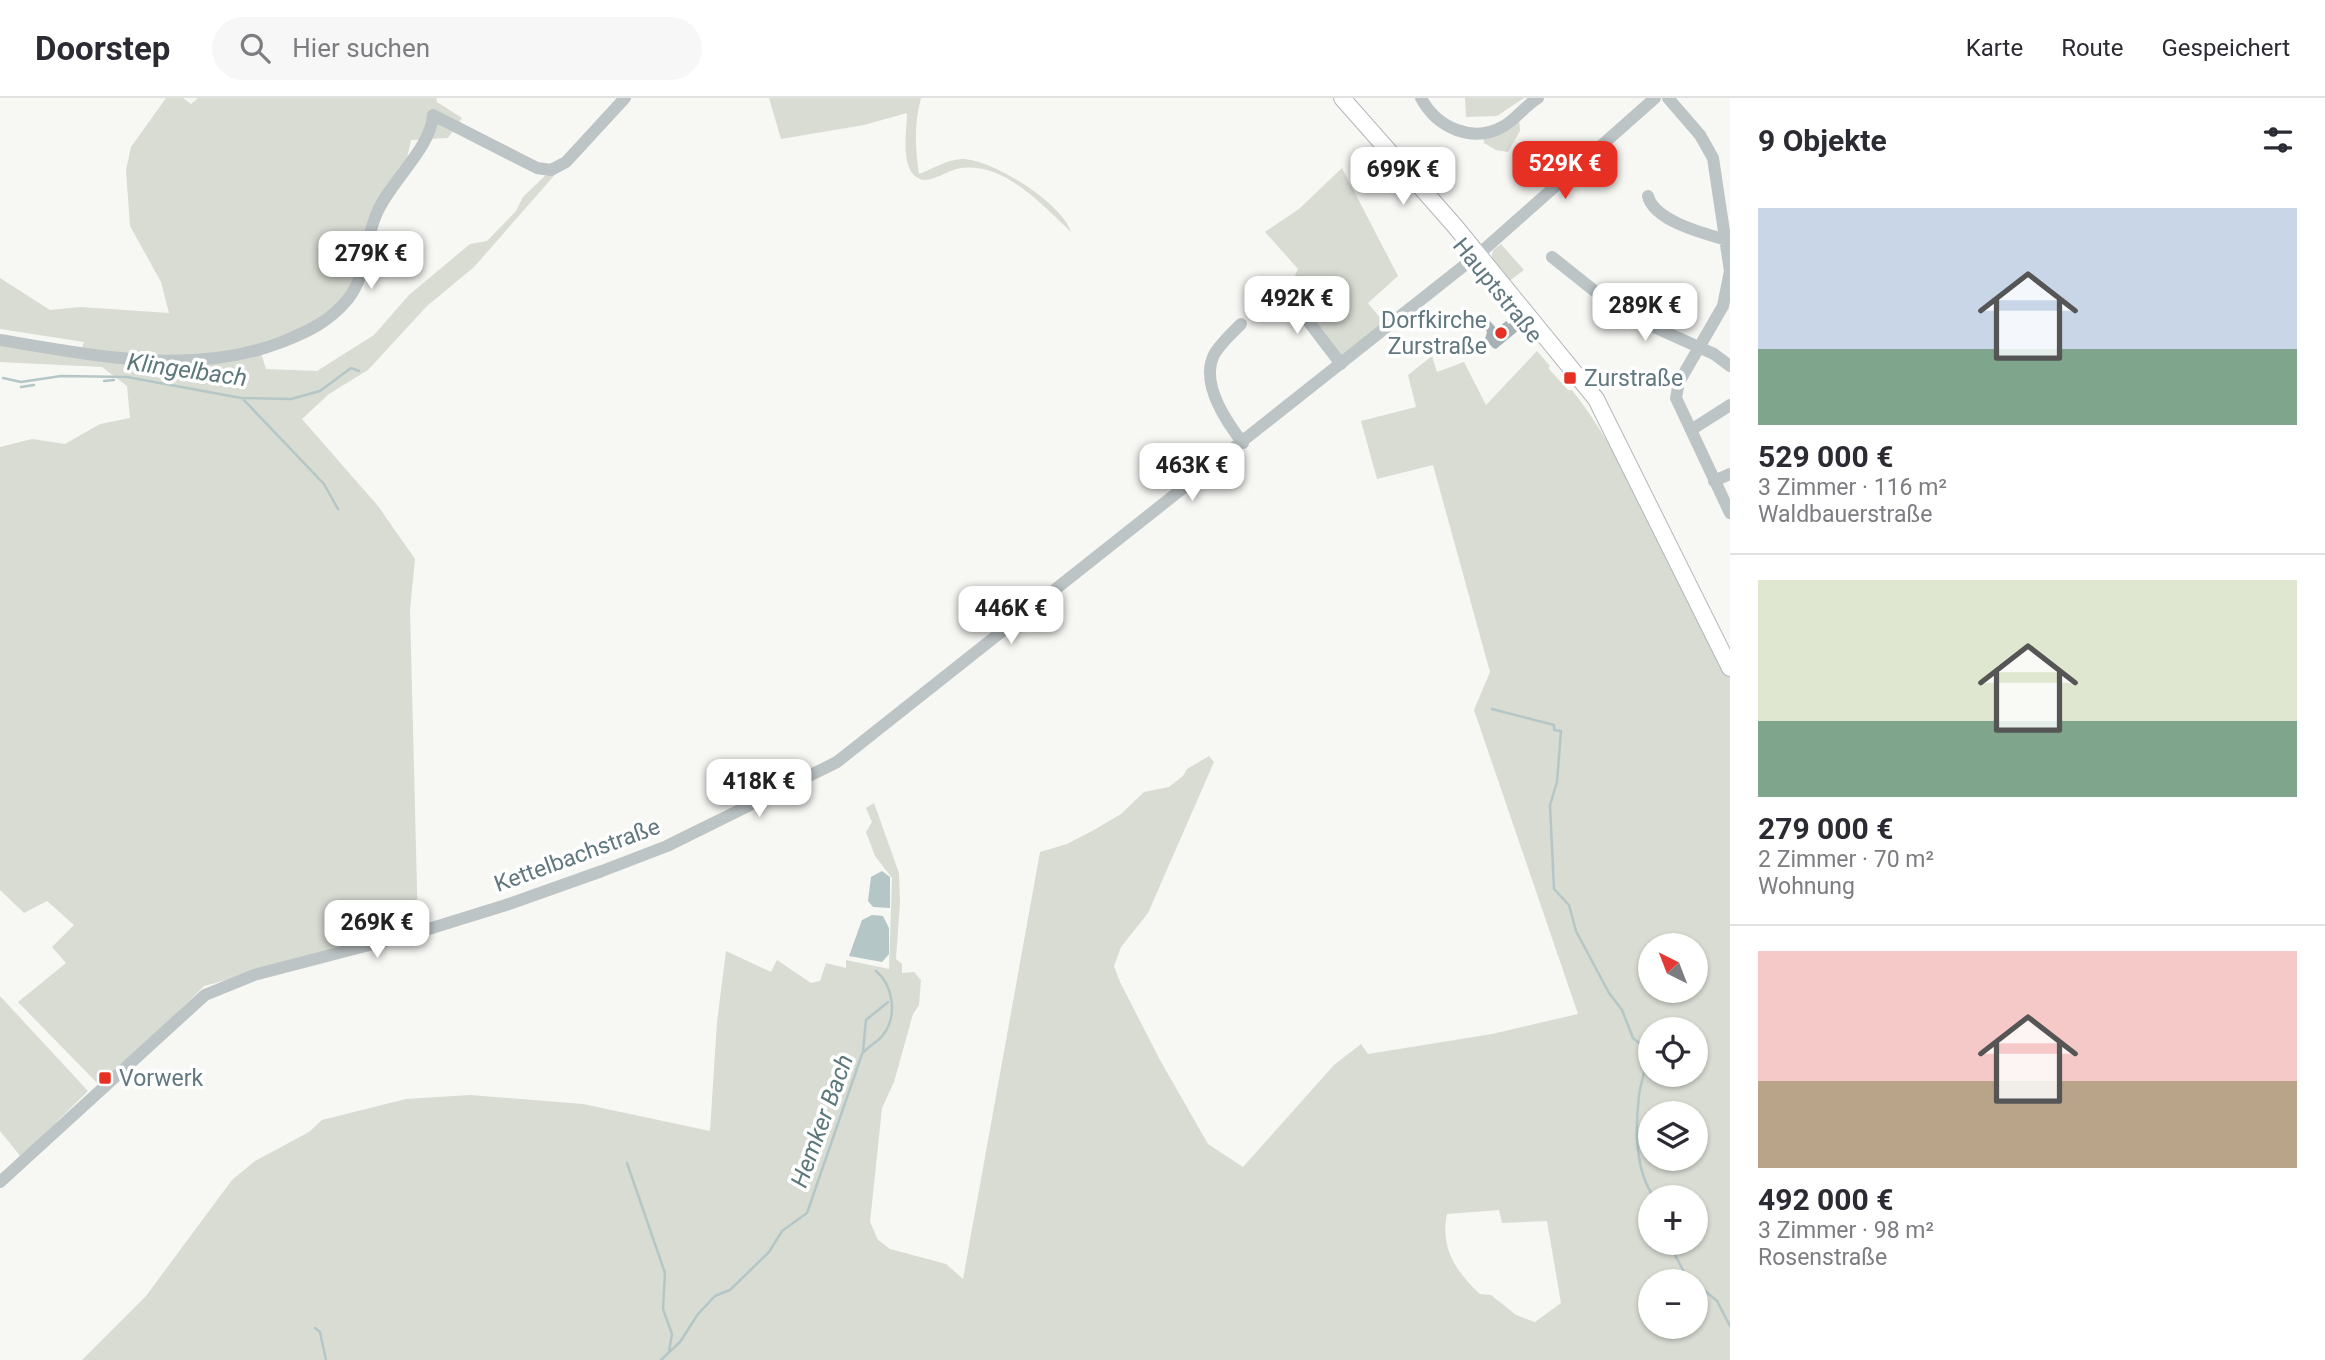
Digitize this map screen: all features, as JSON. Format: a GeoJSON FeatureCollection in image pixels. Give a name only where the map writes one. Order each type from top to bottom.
{"type":"FeatureCollection","features":[{"type":"Feature","properties":{"kind":"main road","name":"Hauptstraße"},"geometry":{"type":"LineString","coordinates":[[1347,104],[1403,180],[1476,256]]}},
{"type":"Feature","properties":{"kind":"main road","name":"Hauptstraße"},"geometry":{"type":"LineString","coordinates":[[1347,104],[1433,201],[1596,399],[1608,417],[1616,439],[1730,668]]}},
{"type":"Feature","properties":{"kind":"street"},"geometry":{"type":"LineString","coordinates":[[0,340],[126,359],[189,361],[224,358],[285,341],[329,320],[349,297],[364,270],[376,215],[405,167],[426,139],[432,126],[433,114],[537,168],[551,170],[566,162],[625,98]]}},
{"type":"Feature","properties":{"kind":"street"},"geometry":{"type":"LineString","coordinates":[[1421,98],[1433,115],[1445,125],[1478,134],[1506,125],[1538,98]]}},
{"type":"Feature","properties":{"kind":"street","name":"Kettelbachstraße"},"geometry":{"type":"LineString","coordinates":[[0,1182],[205,995],[254,975],[431,928],[506,905],[594,873],[667,846],[837,762],[1476,256],[1655,98]]}},
{"type":"Feature","properties":{"kind":"street"},"geometry":{"type":"LineString","coordinates":[[1668,98],[1700,135],[1713,158],[1727,240],[1730,271],[1723,306],[1679,382],[1676,398],[1730,513]]}},
{"type":"Feature","properties":{"kind":"street"},"geometry":{"type":"LineString","coordinates":[[1648,196],[1650,204],[1674,222],[1727,240]]}},
{"type":"Feature","properties":{"kind":"street"},"geometry":{"type":"LineString","coordinates":[[1552,257],[1621,312],[1698,347],[1730,366]]}},
{"type":"Feature","properties":{"kind":"street"},"geometry":{"type":"LineString","coordinates":[[1283,288],[1341,364]]}},
{"type":"Feature","properties":{"kind":"street"},"geometry":{"type":"LineString","coordinates":[[1241,324],[1222,343],[1214,355],[1209,371],[1220,406],[1243,443]]}},
{"type":"Feature","properties":{"kind":"street"},"geometry":{"type":"LineString","coordinates":[[1691,430],[1730,405]]}},
{"type":"Feature","properties":{"kind":"street"},"geometry":{"type":"LineString","coordinates":[[1714,481],[1730,474]]}},
{"type":"Feature","properties":{"kind":"shaded area"},"geometry":{"type":"Polygon","coordinates":[[[166,98],[183,98],[191,104],[198,98],[436,98],[437,102],[462,118],[448,138],[411,140],[405,167],[376,215],[364,270],[329,320],[260,350],[266,369],[317,371],[374,335],[409,295],[470,244],[487,241],[516,211],[523,197],[551,170],[566,162],[474,267],[427,306],[368,370],[329,394],[302,419],[378,506],[415,559],[410,610],[418,928],[204,986],[159,1031],[98,1084],[18,1002],[66,963],[52,947],[74,925],[47,901],[24,913],[0,890],[0,447],[32,439],[65,444],[100,424],[130,418],[127,386],[102,367],[0,362],[0,343],[80,354],[84,342],[0,329],[0,278],[50,310],[80,307],[169,313],[161,282],[130,226],[126,170],[131,147],[166,98]]]}},
{"type":"Feature","properties":{"kind":"shaded area"},"geometry":{"type":"Polygon","coordinates":[[[769,98],[921,98],[916,136],[919,174],[961,159],[990,166],[1040,196],[1065,220],[1071,232],[1020,186],[989,171],[956,169],[924,180],[913,174],[906,149],[907,113],[864,125],[781,139],[769,98]]]}},
{"type":"Feature","properties":{"kind":"shaded area"},"geometry":{"type":"Polygon","coordinates":[[[1465,98],[1524,98],[1497,116],[1466,117],[1465,98]]]}},
{"type":"Feature","properties":{"kind":"shaded area"},"geometry":{"type":"Polygon","coordinates":[[[1519,117],[1520,131],[1508,152],[1496,150],[1484,143],[1483,136],[1519,117]]]}},
{"type":"Feature","properties":{"kind":"shaded area"},"geometry":{"type":"Polygon","coordinates":[[[1342,168],[1398,276],[1368,303],[1386,325],[1341,364],[1286,295],[1298,269],[1265,232],[1299,209],[1342,168]]]}},
{"type":"Feature","properties":{"kind":"shaded area"},"geometry":{"type":"Polygon","coordinates":[[[1501,244],[1524,270],[1508,282],[1491,260],[1493,250],[1501,244]]]}},
{"type":"Feature","properties":{"kind":"shaded area"},"geometry":{"type":"Polygon","coordinates":[[[1537,351],[1550,366],[1548,368],[1568,390],[1572,390],[1591,415],[1623,469],[1693,612],[1707,622],[1730,660],[1730,1360],[82,1360],[146,1296],[232,1180],[255,1161],[309,1132],[322,1120],[406,1099],[470,1095],[583,1104],[710,1131],[717,1022],[726,951],[771,972],[777,960],[811,983],[820,981],[826,963],[846,968],[846,960],[889,969],[892,878],[875,856],[866,832],[872,822],[866,808],[874,803],[899,873],[896,959],[902,964],[902,973],[914,972],[921,980],[919,1005],[913,1014],[894,1082],[882,1108],[870,1222],[878,1240],[890,1249],[946,1264],[963,1279],[1040,852],[1067,844],[1094,830],[1121,814],[1144,792],[1169,787],[1183,776],[1187,769],[1209,756],[1214,762],[1148,913],[1121,947],[1114,966],[1160,1060],[1208,1144],[1243,1167],[1334,1065],[1361,1044],[1368,1054],[1492,1034],[1578,1014],[1474,710],[1490,672],[1433,465],[1377,479],[1361,421],[1416,407],[1408,375],[1432,356],[1437,372],[1464,362],[1486,405],[1537,351]],[[1499,1210],[1447,1214],[1446,1238],[1452,1258],[1464,1277],[1480,1294],[1491,1295],[1516,1315],[1535,1322],[1561,1303],[1547,1221],[1502,1223],[1499,1210]]]}},
{"type":"Feature","properties":{"kind":"shaded area"},"geometry":{"type":"Polygon","coordinates":[[[882,871],[890,877],[890,908],[873,907],[868,901],[871,877],[882,871]]]}},
{"type":"Feature","properties":{"kind":"shaded area"},"geometry":{"type":"Polygon","coordinates":[[[872,915],[883,916],[889,928],[889,954],[882,962],[849,956],[862,920],[872,915]]]}},
{"type":"Feature","properties":{"kind":"shaded area"},"geometry":{"type":"Polygon","coordinates":[[[0,996],[88,1091],[21,1157],[0,1131],[0,996]]]}},
{"type":"Feature","properties":{"kind":"building","name":"Dorfkirche Zurstraße"},"geometry":{"type":"Polygon","coordinates":[[[1488,319],[1497,329],[1506,321],[1509,324],[1512,321],[1519,330],[1496,349],[1493,348],[1485,339],[1487,332],[1481,324],[1488,319]]]}},
{"type":"Feature","properties":{"kind":"waterway","name":"Klingelbach"},"geometry":{"type":"LineString","coordinates":[[3,378],[21,382],[61,376],[127,377],[241,398],[291,399],[320,391],[351,368],[359,371]]}},
{"type":"Feature","properties":{"kind":"waterway","name":"Klingelbach"},"geometry":{"type":"LineString","coordinates":[[104,381],[114,380]]}},
{"type":"Feature","properties":{"kind":"waterway"},"geometry":{"type":"LineString","coordinates":[[21,387],[34,385]]}},
{"type":"Feature","properties":{"kind":"waterway"},"geometry":{"type":"LineString","coordinates":[[242,398],[324,484],[338,509]]}},
{"type":"Feature","properties":{"kind":"waterway"},"geometry":{"type":"LineString","coordinates":[[1492,709],[1554,725],[1554,730],[1561,731],[1557,782],[1550,805],[1554,889],[1569,905],[1576,931],[1609,993],[1622,1010],[1633,1038],[1645,1048],[1637,1135],[1640,1162],[1647,1185]]}},
{"type":"Feature","properties":{"kind":"waterway","name":"Hemker Bach"},"geometry":{"type":"LineString","coordinates":[[661,1360],[680,1342],[698,1314],[715,1296],[730,1290],[769,1252],[782,1231],[807,1213],[862,1054],[883,1035],[891,1019],[890,992],[876,971]]}},
{"type":"Feature","properties":{"kind":"waterway"},"geometry":{"type":"LineString","coordinates":[[863,1051],[866,1020],[888,1002]]}},
{"type":"Feature","properties":{"kind":"waterway"},"geometry":{"type":"LineString","coordinates":[[627,1163],[665,1273],[663,1309],[672,1334],[669,1351]]}},
{"type":"Feature","properties":{"kind":"waterway"},"geometry":{"type":"LineString","coordinates":[[1675,1255],[1682,1269]]}},
{"type":"Feature","properties":{"kind":"waterway"},"geometry":{"type":"LineString","coordinates":[[1708,1293],[1717,1301],[1730,1326]]}},
{"type":"Feature","properties":{"kind":"waterway"},"geometry":{"type":"LineString","coordinates":[[315,1328],[320,1332],[326,1360]]}},
{"type":"Feature","properties":{"kind":"place","name":"Dorfkirche Zurstraße"},"geometry":{"type":"Point","coordinates":[1501,333]}},
{"type":"Feature","properties":{"kind":"place","name":"Zurstraße"},"geometry":{"type":"Point","coordinates":[1570,378]}},
{"type":"Feature","properties":{"kind":"place","name":"Vorwerk"},"geometry":{"type":"Point","coordinates":[105,1078]}}]}
